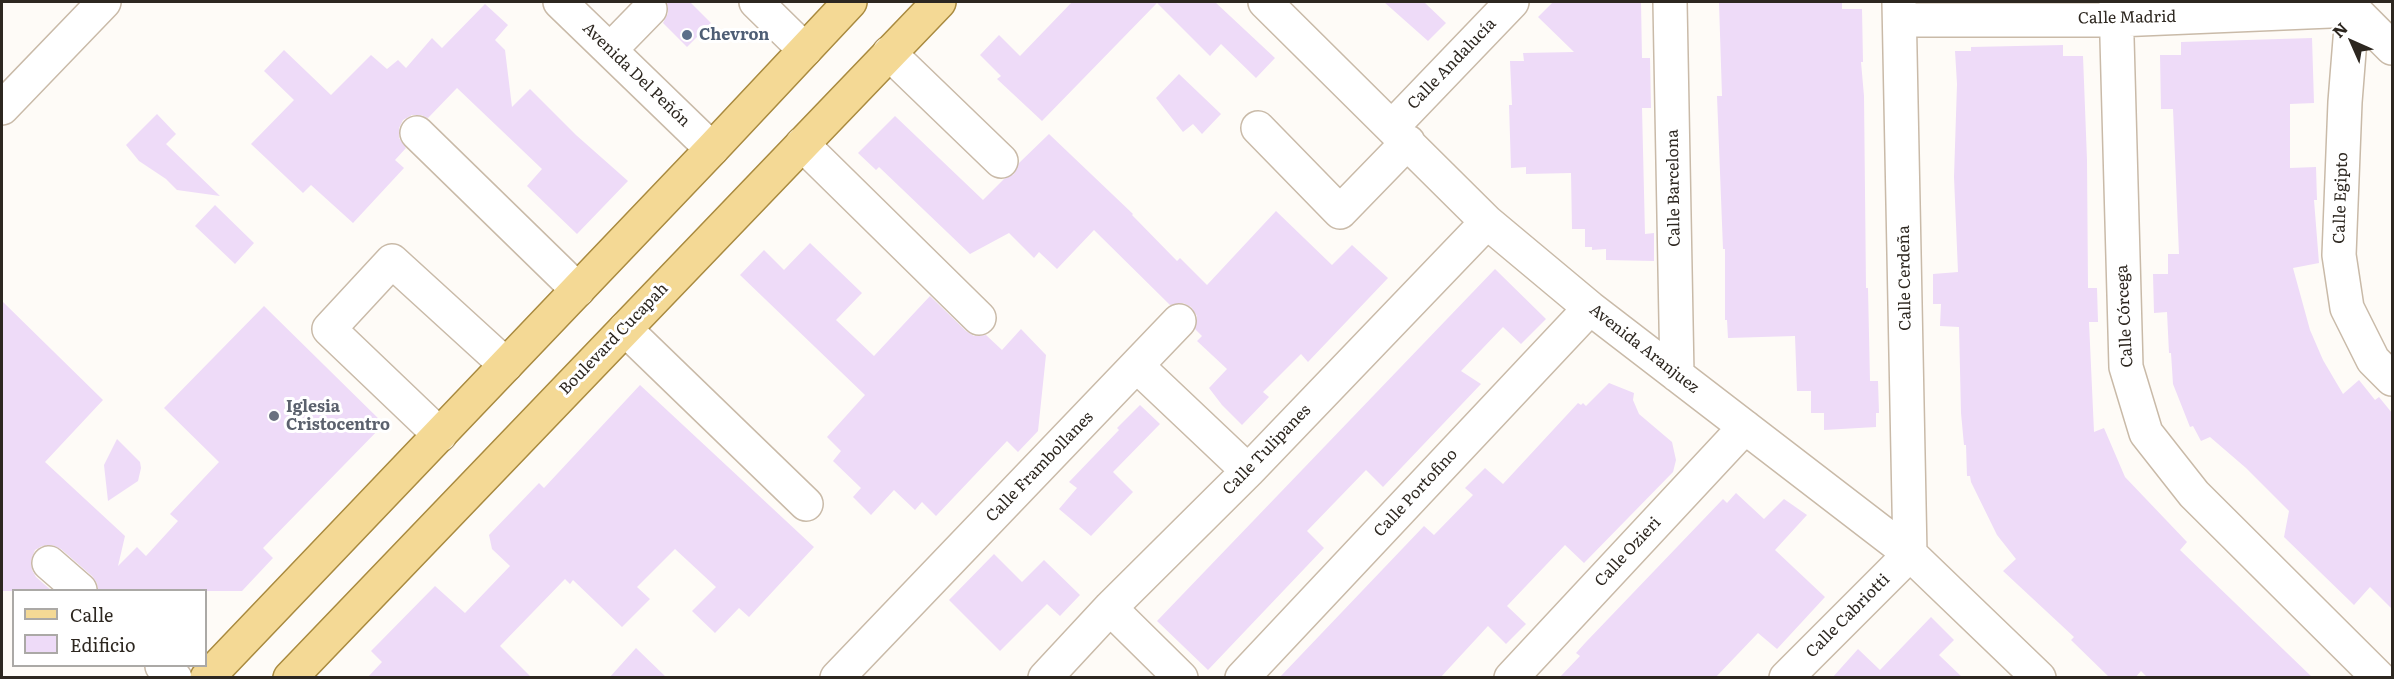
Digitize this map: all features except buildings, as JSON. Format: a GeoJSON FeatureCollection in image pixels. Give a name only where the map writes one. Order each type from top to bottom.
{"type":"FeatureCollection","features":[{"type":"Feature","properties":{"kind":"main road"},"geometry":{"type":"LineString","coordinates":[[207,678],[850,2]]}},
{"type":"Feature","properties":{"kind":"main road","name":"Boulevard Cucapah"},"geometry":{"type":"LineString","coordinates":[[290,678],[939,2]]}},
{"type":"Feature","properties":{"kind":"street"},"geometry":{"type":"LineString","coordinates":[[2,108],[104,2]]}},
{"type":"Feature","properties":{"kind":"street","name":"Avenida Del Peñón"},"geometry":{"type":"LineString","coordinates":[[560,2],[712,149]]}},
{"type":"Feature","properties":{"kind":"street"},"geometry":{"type":"LineString","coordinates":[[756,2],[804,50]]}},
{"type":"Feature","properties":{"kind":"street","name":"Avenida Aranjuez"},"geometry":{"type":"LineString","coordinates":[[1265,2],[1487,222],[1590,308],[1910,554],[2039,678]]}},
{"type":"Feature","properties":{"kind":"street","name":"Calle Andalucía"},"geometry":{"type":"LineString","coordinates":[[1258,128],[1340,212],[1400,135],[1512,2]]}},
{"type":"Feature","properties":{"kind":"street","name":"Calle Barcelona"},"geometry":{"type":"LineString","coordinates":[[1670,2],[1677,375]]}},
{"type":"Feature","properties":{"kind":"street"},"geometry":{"type":"LineString","coordinates":[[2354,6],[2392,48]]}},
{"type":"Feature","properties":{"kind":"street","name":"Calle Madrid"},"geometry":{"type":"LineString","coordinates":[[1899,11],[2116,11],[2354,6]]}},
{"type":"Feature","properties":{"kind":"street","name":"Calle Egipto"},"geometry":{"type":"LineString","coordinates":[[2354,6],[2345,102],[2339,255],[2347,308],[2373,360],[2392,380]]}},
{"type":"Feature","properties":{"kind":"street"},"geometry":{"type":"LineString","coordinates":[[610,50],[650,9]]}},
{"type":"Feature","properties":{"kind":"street","name":"Calle Cerdeña"},"geometry":{"type":"LineString","coordinates":[[1899,11],[1910,554]]}},
{"type":"Feature","properties":{"kind":"street","name":"Calle Córcega"},"geometry":{"type":"LineString","coordinates":[[2116,11],[2126,367],[2146,433],[2194,494],[2379,678]]}},
{"type":"Feature","properties":{"kind":"street"},"geometry":{"type":"LineString","coordinates":[[889,53],[1001,160]]}},
{"type":"Feature","properties":{"kind":"street"},"geometry":{"type":"LineString","coordinates":[[417,133],[578,290]]}},
{"type":"Feature","properties":{"kind":"street"},"geometry":{"type":"LineString","coordinates":[[801,144],[979,318]]}},
{"type":"Feature","properties":{"kind":"street","name":"Calle Tulipanes"},"geometry":{"type":"LineString","coordinates":[[1045,678],[1110,608],[1248,471],[1487,222]]}},
{"type":"Feature","properties":{"kind":"street"},"geometry":{"type":"LineString","coordinates":[[440,435],[329,329],[392,261],[506,365]]}},
{"type":"Feature","properties":{"kind":"street","name":"Calle Portofino"},"geometry":{"type":"LineString","coordinates":[[1242,678],[1590,308]]}},
{"type":"Feature","properties":{"kind":"street","name":"Calle Frambollanes"},"geometry":{"type":"LineString","coordinates":[[837,678],[1179,321]]}},
{"type":"Feature","properties":{"kind":"street"},"geometry":{"type":"LineString","coordinates":[[625,329],[806,504]]}},
{"type":"Feature","properties":{"kind":"street"},"geometry":{"type":"LineString","coordinates":[[1137,366],[1248,471]]}},
{"type":"Feature","properties":{"kind":"street","name":"Calle Ozieri"},"geometry":{"type":"LineString","coordinates":[[1511,678],[1745,427]]}},
{"type":"Feature","properties":{"kind":"street","name":"Calle Cabriotti"},"geometry":{"type":"LineString","coordinates":[[1786,678],[1910,554]]}},
{"type":"Feature","properties":{"kind":"street"},"geometry":{"type":"LineString","coordinates":[[50,563],[78,589]]}},
{"type":"Feature","properties":{"kind":"street"},"geometry":{"type":"LineString","coordinates":[[1110,608],[1181,678]]}},
{"type":"Feature","properties":{"kind":"street"},"geometry":{"type":"LineString","coordinates":[[163,667],[175,678]]}},
{"type":"Feature","properties":{"kind":"place","name":"Chevron"},"geometry":{"type":"Point","coordinates":[687,35]}},
{"type":"Feature","properties":{"kind":"place","name":"Iglesia Cristocentro"},"geometry":{"type":"Point","coordinates":[274,416]}}]}
